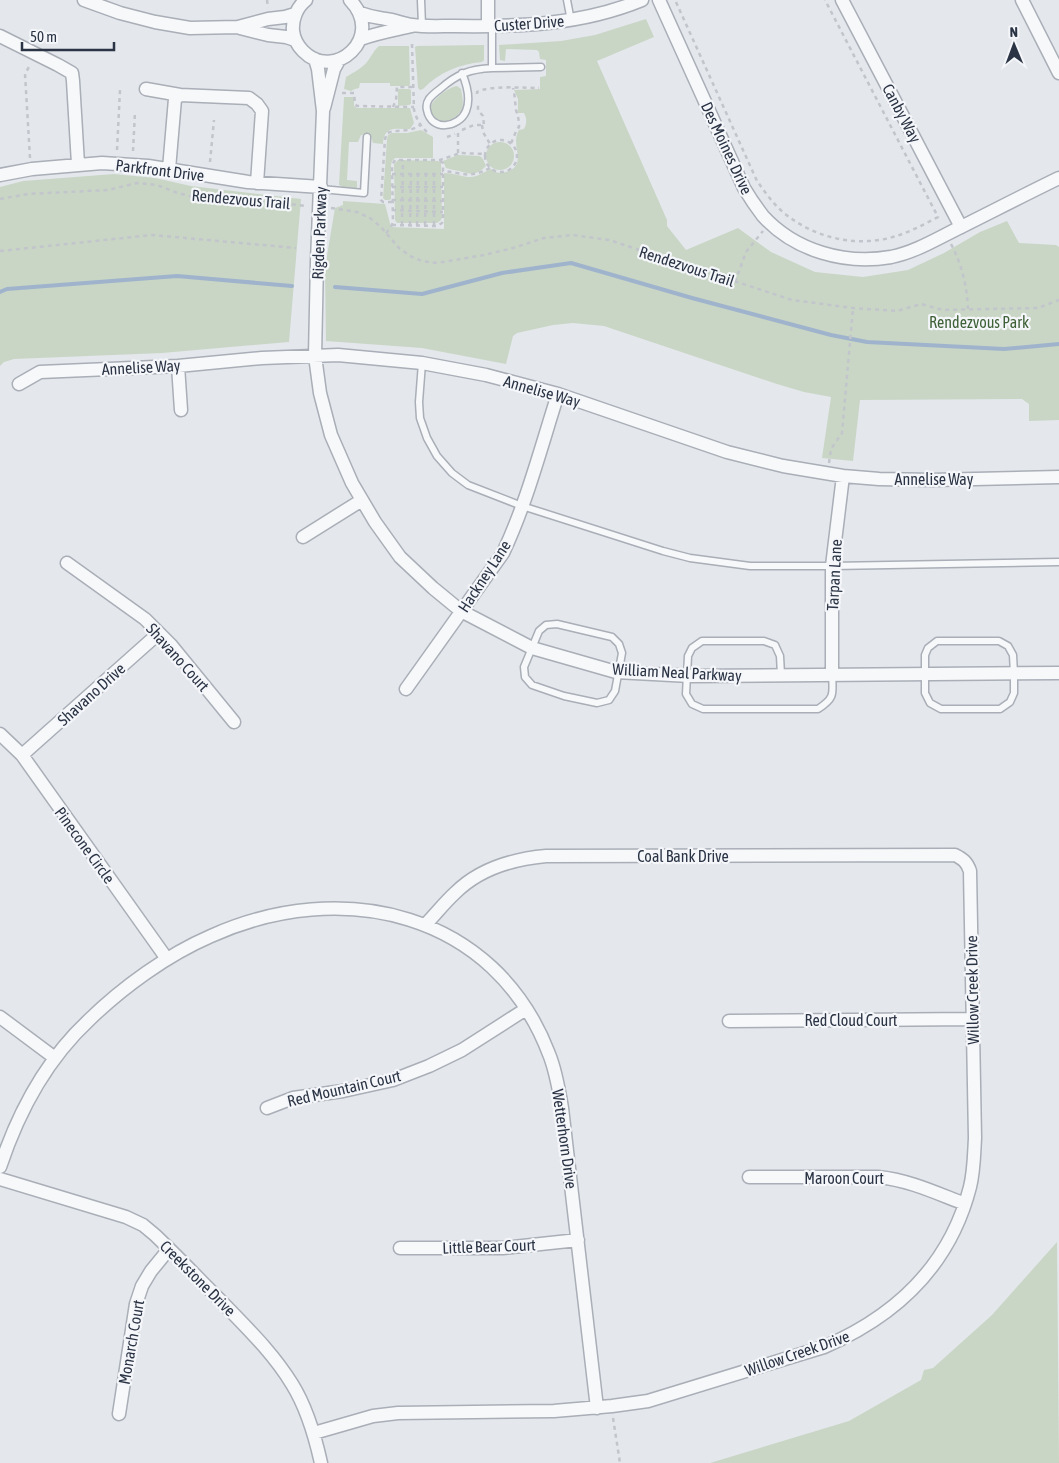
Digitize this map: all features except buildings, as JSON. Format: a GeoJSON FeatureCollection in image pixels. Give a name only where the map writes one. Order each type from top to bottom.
{"type":"FeatureCollection","features":[{"type":"Feature","properties":{"kind":"street"},"geometry":{"type":"LineString","coordinates":[[84,0],[110,5],[155,22],[190,28],[238,27],[295,14]]}},
{"type":"Feature","properties":{"kind":"street"},"geometry":{"type":"LineString","coordinates":[[306,0],[295,14],[293,22],[295,40],[306,55],[331,62],[348,55],[356,48],[361,39],[363,30],[360,13],[350,0]]}},
{"type":"Feature","properties":{"kind":"street"},"geometry":{"type":"LineString","coordinates":[[488,0],[490,26]]}},
{"type":"Feature","properties":{"kind":"street","name":"Custer Drive"},"geometry":{"type":"LineString","coordinates":[[360,13],[371,18],[418,25],[530,26],[571,21],[605,13],[642,0]]}},
{"type":"Feature","properties":{"kind":"street","name":"Des Moines Drive"},"geometry":{"type":"LineString","coordinates":[[659,0],[744,188],[754,204],[780,231],[815,251],[857,259],[878,258],[906,252],[925,245],[1059,178]]}},
{"type":"Feature","properties":{"kind":"street","name":"Canby Way"},"geometry":{"type":"LineString","coordinates":[[842,0],[961,227]]}},
{"type":"Feature","properties":{"kind":"street"},"geometry":{"type":"LineString","coordinates":[[1022,0],[1059,73]]}},
{"type":"Feature","properties":{"kind":"street","name":"Custer Drive"},"geometry":{"type":"LineString","coordinates":[[361,39],[373,34],[418,25]]}},
{"type":"Feature","properties":{"kind":"street"},"geometry":{"type":"LineString","coordinates":[[238,27],[295,40]]}},
{"type":"Feature","properties":{"kind":"street"},"geometry":{"type":"LineString","coordinates":[[0,36],[72,73],[78,164]]}},
{"type":"Feature","properties":{"kind":"street","name":"Rigden Parkway"},"geometry":{"type":"LineString","coordinates":[[315,59],[318,68],[323,112],[315,356]]}},
{"type":"Feature","properties":{"kind":"street","name":"Rigden Parkway"},"geometry":{"type":"LineString","coordinates":[[323,112],[334,69],[339,60]]}},
{"type":"Feature","properties":{"kind":"street"},"geometry":{"type":"LineString","coordinates":[[146,89],[180,95],[249,98],[257,104],[262,111],[256,183]]}},
{"type":"Feature","properties":{"kind":"street"},"geometry":{"type":"LineString","coordinates":[[169,169],[175,99],[180,95]]}},
{"type":"Feature","properties":{"kind":"street","name":"Parkfront Drive"},"geometry":{"type":"LineString","coordinates":[[0,175],[78,164],[124,164],[256,183],[321,188]]}},
{"type":"Feature","properties":{"kind":"street","name":"Annelise Way"},"geometry":{"type":"LineString","coordinates":[[19,384],[40,372],[178,366],[262,358],[338,355],[422,363],[486,375],[558,394],[727,452],[783,466],[843,476],[879,479],[932,480],[1059,477]]}},
{"type":"Feature","properties":{"kind":"street","name":"William Neal Parkway"},"geometry":{"type":"LineString","coordinates":[[315,356],[320,393],[331,435],[352,483],[375,522],[400,557],[433,588],[461,610],[532,648],[619,672],[687,675],[1059,674]]}},
{"type":"Feature","properties":{"kind":"street"},"geometry":{"type":"LineString","coordinates":[[178,366],[181,410]]}},
{"type":"Feature","properties":{"kind":"street","name":"Hackney Lane"},"geometry":{"type":"LineString","coordinates":[[406,689],[502,552],[512,533],[558,394]]}},
{"type":"Feature","properties":{"kind":"street","name":"Tarpan Lane"},"geometry":{"type":"LineString","coordinates":[[832,675],[832,566],[843,476]]}},
{"type":"Feature","properties":{"kind":"street"},"geometry":{"type":"LineString","coordinates":[[303,537],[362,500]]}},
{"type":"Feature","properties":{"kind":"street","name":"Shavano Court"},"geometry":{"type":"LineString","coordinates":[[67,564],[145,619],[171,645],[234,722]]}},
{"type":"Feature","properties":{"kind":"street","name":"Shavano Drive"},"geometry":{"type":"LineString","coordinates":[[22,755],[159,633]]}},
{"type":"Feature","properties":{"kind":"street","name":"Pinecone Circle"},"geometry":{"type":"LineString","coordinates":[[0,734],[22,755],[167,959]]}},
{"type":"Feature","properties":{"kind":"street","name":"Coal Bank Drive"},"geometry":{"type":"LineString","coordinates":[[425,925],[456,892],[472,879],[504,863],[528,858],[556,856],[946,854],[963,858]]}},
{"type":"Feature","properties":{"kind":"street","name":"Willow Creek Drive"},"geometry":{"type":"LineString","coordinates":[[314,1432],[373,1416],[554,1411],[597,1408],[648,1401],[824,1346],[847,1337],[873,1322],[893,1307],[929,1271],[955,1230],[965,1204],[974,1164],[970,871],[963,858]]}},
{"type":"Feature","properties":{"kind":"street","name":"Wetterhorn Drive"},"geometry":{"type":"LineString","coordinates":[[0,1167],[26,1105],[56,1058],[95,1014],[167,959],[184,949],[212,935],[249,921],[307,909],[350,908],[378,911],[401,916],[425,925],[448,936],[472,951],[505,981],[526,1009],[550,1055],[557,1079],[562,1108],[597,1408]]}},
{"type":"Feature","properties":{"kind":"street","name":"Red Mountain Court"},"geometry":{"type":"LineString","coordinates":[[267,1108],[292,1098],[343,1091],[393,1080],[429,1066],[462,1050],[526,1009]]}},
{"type":"Feature","properties":{"kind":"street"},"geometry":{"type":"LineString","coordinates":[[0,1017],[56,1058]]}},
{"type":"Feature","properties":{"kind":"street","name":"Red Cloud Court"},"geometry":{"type":"LineString","coordinates":[[729,1021],[973,1019]]}},
{"type":"Feature","properties":{"kind":"street","name":"Maroon Court"},"geometry":{"type":"LineString","coordinates":[[750,1178],[893,1178],[909,1182],[965,1204]]}},
{"type":"Feature","properties":{"kind":"street","name":"Creekstone Drive"},"geometry":{"type":"LineString","coordinates":[[0,1179],[126,1217],[155,1235],[263,1344],[273,1357],[293,1386],[303,1405],[314,1432],[321,1463]]}},
{"type":"Feature","properties":{"kind":"street","name":"Little Bear Court"},"geometry":{"type":"LineString","coordinates":[[400,1248],[502,1248],[578,1240]]}},
{"type":"Feature","properties":{"kind":"street","name":"Monarch Court"},"geometry":{"type":"LineString","coordinates":[[119,1414],[136,1304],[142,1286],[151,1271],[169,1249]]}},
{"type":"Feature","properties":{"kind":"lane"},"geometry":{"type":"LineString","coordinates":[[418,25],[421,0]]}},
{"type":"Feature","properties":{"kind":"lane"},"geometry":{"type":"LineString","coordinates":[[566,0],[571,21]]}},
{"type":"Feature","properties":{"kind":"lane"},"geometry":{"type":"LineString","coordinates":[[490,26],[492,68]]}},
{"type":"Feature","properties":{"kind":"lane"},"geometry":{"type":"LineString","coordinates":[[462,74],[468,89],[466,112],[462,118],[450,124],[436,124],[430,118],[427,106],[428,100],[449,81],[462,74],[472,70],[541,67]]}},
{"type":"Feature","properties":{"kind":"lane"},"geometry":{"type":"LineString","coordinates":[[321,188],[364,193],[367,137]]}},
{"type":"Feature","properties":{"kind":"lane"},"geometry":{"type":"LineString","coordinates":[[422,363],[419,402],[420,418],[427,438],[438,456],[452,473],[468,485],[522,506],[653,548],[690,558],[750,566],[1059,562]]}},
{"type":"Feature","properties":{"kind":"lane"},"geometry":{"type":"LineString","coordinates":[[557,624],[612,638],[619,644],[622,653],[616,691],[609,700],[597,703],[564,696],[532,685],[525,677],[524,667],[532,648],[539,631],[546,625],[557,624]]}},
{"type":"Feature","properties":{"kind":"lane"},"geometry":{"type":"LineString","coordinates":[[781,675],[780,656],[775,645],[764,641],[702,641],[692,648],[688,656],[686,694],[692,704],[702,709],[818,709],[829,702],[832,694],[832,675]]}},
{"type":"Feature","properties":{"kind":"lane"},"geometry":{"type":"LineString","coordinates":[[937,641],[999,641],[1008,646],[1013,655],[1014,674],[1014,693],[1010,702],[1000,709],[941,709],[930,703],[925,693],[925,655],[928,648],[937,641]]}},
{"type":"Feature","properties":{"kind":"path"},"geometry":{"type":"LineString","coordinates":[[267,0],[268,7]]}},
{"type":"Feature","properties":{"kind":"path"},"geometry":{"type":"LineString","coordinates":[[682,0],[676,2],[757,180],[769,198],[783,212],[799,224],[817,233],[833,238],[869,242],[886,239],[914,229],[940,216]]}},
{"type":"Feature","properties":{"kind":"path"},"geometry":{"type":"LineString","coordinates":[[824,0],[940,216],[940,221]]}},
{"type":"Feature","properties":{"kind":"path"},"geometry":{"type":"LineString","coordinates":[[412,44],[414,107],[420,126],[428,133]]}},
{"type":"Feature","properties":{"kind":"path"},"geometry":{"type":"LineString","coordinates":[[31,162],[28,146],[26,74],[36,54]]}},
{"type":"Feature","properties":{"kind":"path"},"geometry":{"type":"LineString","coordinates":[[393,106],[396,100],[397,87],[413,87]]}},
{"type":"Feature","properties":{"kind":"path"},"geometry":{"type":"LineString","coordinates":[[490,144],[483,132],[483,116],[478,110],[477,92],[490,88],[539,88]]}},
{"type":"Feature","properties":{"kind":"path"},"geometry":{"type":"LineString","coordinates":[[510,143],[519,127],[519,116],[516,111],[513,88]]}},
{"type":"Feature","properties":{"kind":"path"},"geometry":{"type":"LineString","coordinates":[[117,150],[120,90]]}},
{"type":"Feature","properties":{"kind":"path"},"geometry":{"type":"LineString","coordinates":[[342,93],[354,93],[357,106],[414,107]]}},
{"type":"Feature","properties":{"kind":"path"},"geometry":{"type":"LineString","coordinates":[[133,151],[135,112]]}},
{"type":"Feature","properties":{"kind":"path"},"geometry":{"type":"LineString","coordinates":[[210,162],[214,120]]}},
{"type":"Feature","properties":{"kind":"path"},"geometry":{"type":"LineString","coordinates":[[447,136],[474,125],[482,125]]}},
{"type":"Feature","properties":{"kind":"path"},"geometry":{"type":"LineString","coordinates":[[420,126],[409,131],[387,134],[385,139],[381,200],[384,202],[402,200],[443,201]]}},
{"type":"Feature","properties":{"kind":"path"},"geometry":{"type":"LineString","coordinates":[[458,132],[458,154]]}},
{"type":"Feature","properties":{"kind":"path"},"geometry":{"type":"LineString","coordinates":[[498,140],[510,143],[515,148],[516,155],[516,161],[512,167],[507,171],[500,172],[490,168],[485,160],[485,154],[490,144],[498,140]]}},
{"type":"Feature","properties":{"kind":"path"},"geometry":{"type":"LineString","coordinates":[[386,233],[392,225],[392,165],[395,160],[440,160],[472,152],[485,154]]}},
{"type":"Feature","properties":{"kind":"path"},"geometry":{"type":"LineString","coordinates":[[402,225],[403,160]]}},
{"type":"Feature","properties":{"kind":"path"},"geometry":{"type":"LineString","coordinates":[[392,225],[434,226],[442,223],[443,163],[440,160]]}},
{"type":"Feature","properties":{"kind":"path"},"geometry":{"type":"LineString","coordinates":[[392,174],[434,174],[443,172],[464,176],[474,175],[490,168]]}},
{"type":"Feature","properties":{"kind":"path"},"geometry":{"type":"LineString","coordinates":[[410,226],[411,174]]}},
{"type":"Feature","properties":{"kind":"path"},"geometry":{"type":"LineString","coordinates":[[417,226],[418,174]]}},
{"type":"Feature","properties":{"kind":"path"},"geometry":{"type":"LineString","coordinates":[[425,226],[426,174]]}},
{"type":"Feature","properties":{"kind":"path"},"geometry":{"type":"LineString","coordinates":[[434,174],[434,226]]}},
{"type":"Feature","properties":{"kind":"path","name":"Rendezvous Trail"},"geometry":{"type":"LineString","coordinates":[[0,199],[28,194],[108,190],[138,183],[157,185],[200,198],[229,198],[305,206]]}},
{"type":"Feature","properties":{"kind":"path"},"geometry":{"type":"LineString","coordinates":[[392,187],[442,188]]}},
{"type":"Feature","properties":{"kind":"path","name":"Rendezvous Trail"},"geometry":{"type":"LineString","coordinates":[[332,208],[357,212],[370,218],[399,248],[412,257],[437,264],[491,253],[544,238],[573,235],[609,240],[792,300],[853,308],[897,311],[921,304],[942,310],[1038,308],[1059,300]]}},
{"type":"Feature","properties":{"kind":"path"},"geometry":{"type":"LineString","coordinates":[[392,210],[443,212]]}},
{"type":"Feature","properties":{"kind":"path"},"geometry":{"type":"LineString","coordinates":[[735,282],[746,252],[770,222]]}},
{"type":"Feature","properties":{"kind":"path"},"geometry":{"type":"LineString","coordinates":[[0,251],[152,235],[296,248]]}},
{"type":"Feature","properties":{"kind":"path"},"geometry":{"type":"LineString","coordinates":[[952,244],[965,278],[968,309]]}},
{"type":"Feature","properties":{"kind":"path"},"geometry":{"type":"LineString","coordinates":[[829,460],[831,450],[842,433],[853,308]]}},
{"type":"Feature","properties":{"kind":"path"},"geometry":{"type":"LineString","coordinates":[[613,1419],[620,1463]]}},
{"type":"Feature","properties":{"kind":"green space","name":"Rendezvous Park"},"geometry":{"type":"Polygon","coordinates":[[[646,19],[654,37],[597,61],[667,220],[667,226],[686,250],[738,228],[771,252],[815,272],[863,277],[908,270],[944,253],[980,232],[1007,221],[1019,243],[1056,245],[1059,247],[1059,420],[1029,421],[1029,404],[1022,399],[860,400],[853,461],[822,458],[831,397],[777,384],[604,326],[573,323],[553,325],[517,333],[513,336],[506,364],[422,348],[326,341],[325,268],[335,208],[343,205],[343,201],[385,204],[391,227],[444,229],[444,173],[471,177],[491,169],[502,173],[512,170],[518,159],[517,135],[519,130],[524,129],[526,125],[524,113],[518,113],[518,99],[514,90],[540,89],[540,77],[546,76],[546,60],[540,59],[537,50],[506,49],[505,61],[500,60],[499,45],[561,41],[595,35],[646,19]]]}},
{"type":"Feature","properties":{"kind":"green space"},"geometry":{"type":"Polygon","coordinates":[[[484,45],[484,60],[482,62],[450,70],[436,78],[423,89],[420,90],[418,88],[415,47],[484,45]]]}},
{"type":"Feature","properties":{"kind":"green space"},"geometry":{"type":"Polygon","coordinates":[[[379,46],[409,46],[409,86],[390,86],[390,83],[360,83],[359,88],[351,91],[344,89],[346,77],[365,64],[379,46]]]}},
{"type":"Feature","properties":{"kind":"green space"},"geometry":{"type":"Polygon","coordinates":[[[457,86],[461,89],[462,109],[458,115],[448,121],[437,120],[431,114],[431,106],[442,93],[457,86]]]}},
{"type":"Feature","properties":{"kind":"green space"},"geometry":{"type":"Polygon","coordinates":[[[398,89],[411,90],[411,104],[398,106],[398,89]]]}},
{"type":"Feature","properties":{"kind":"green space"},"geometry":{"type":"Polygon","coordinates":[[[344,97],[354,97],[354,106],[357,108],[410,108],[414,123],[410,129],[392,129],[388,131],[383,144],[373,143],[371,136],[361,135],[358,142],[349,142],[347,180],[357,181],[356,188],[339,185],[344,97]]]}},
{"type":"Feature","properties":{"kind":"green space"},"geometry":{"type":"Polygon","coordinates":[[[421,130],[433,137],[433,158],[395,158],[391,165],[391,199],[385,200],[383,198],[388,135],[421,130]]]}},
{"type":"Feature","properties":{"kind":"green space"},"geometry":{"type":"Polygon","coordinates":[[[500,142],[510,146],[514,156],[510,166],[500,170],[490,166],[486,156],[490,146],[500,142]]]}},
{"type":"Feature","properties":{"kind":"green space"},"geometry":{"type":"Polygon","coordinates":[[[458,155],[480,156],[486,166],[474,174],[446,168],[443,161],[458,155]]]}},
{"type":"Feature","properties":{"kind":"green space"},"geometry":{"type":"Polygon","coordinates":[[[398,160],[438,161],[441,163],[442,218],[437,223],[397,223],[395,220],[394,164],[398,160]]]}},
{"type":"Feature","properties":{"kind":"green space"},"geometry":{"type":"Polygon","coordinates":[[[114,174],[155,178],[191,186],[301,199],[289,342],[162,353],[14,359],[4,362],[0,366],[0,187],[23,181],[114,174]]]}},
{"type":"Feature","properties":{"kind":"green space"},"geometry":{"type":"Polygon","coordinates":[[[1057,1242],[1059,1463],[710,1463],[849,1421],[921,1380],[924,1370],[933,1368],[992,1315],[1057,1242]]]}},
{"type":"Feature","properties":{"kind":"waterway"},"geometry":{"type":"LineString","coordinates":[[335,287],[422,294],[502,273],[571,263],[692,298],[831,335],[867,342],[1004,349],[1059,344]]}},
{"type":"Feature","properties":{"kind":"waterway"},"geometry":{"type":"LineString","coordinates":[[0,292],[7,289],[177,276],[292,286]]}}]}
